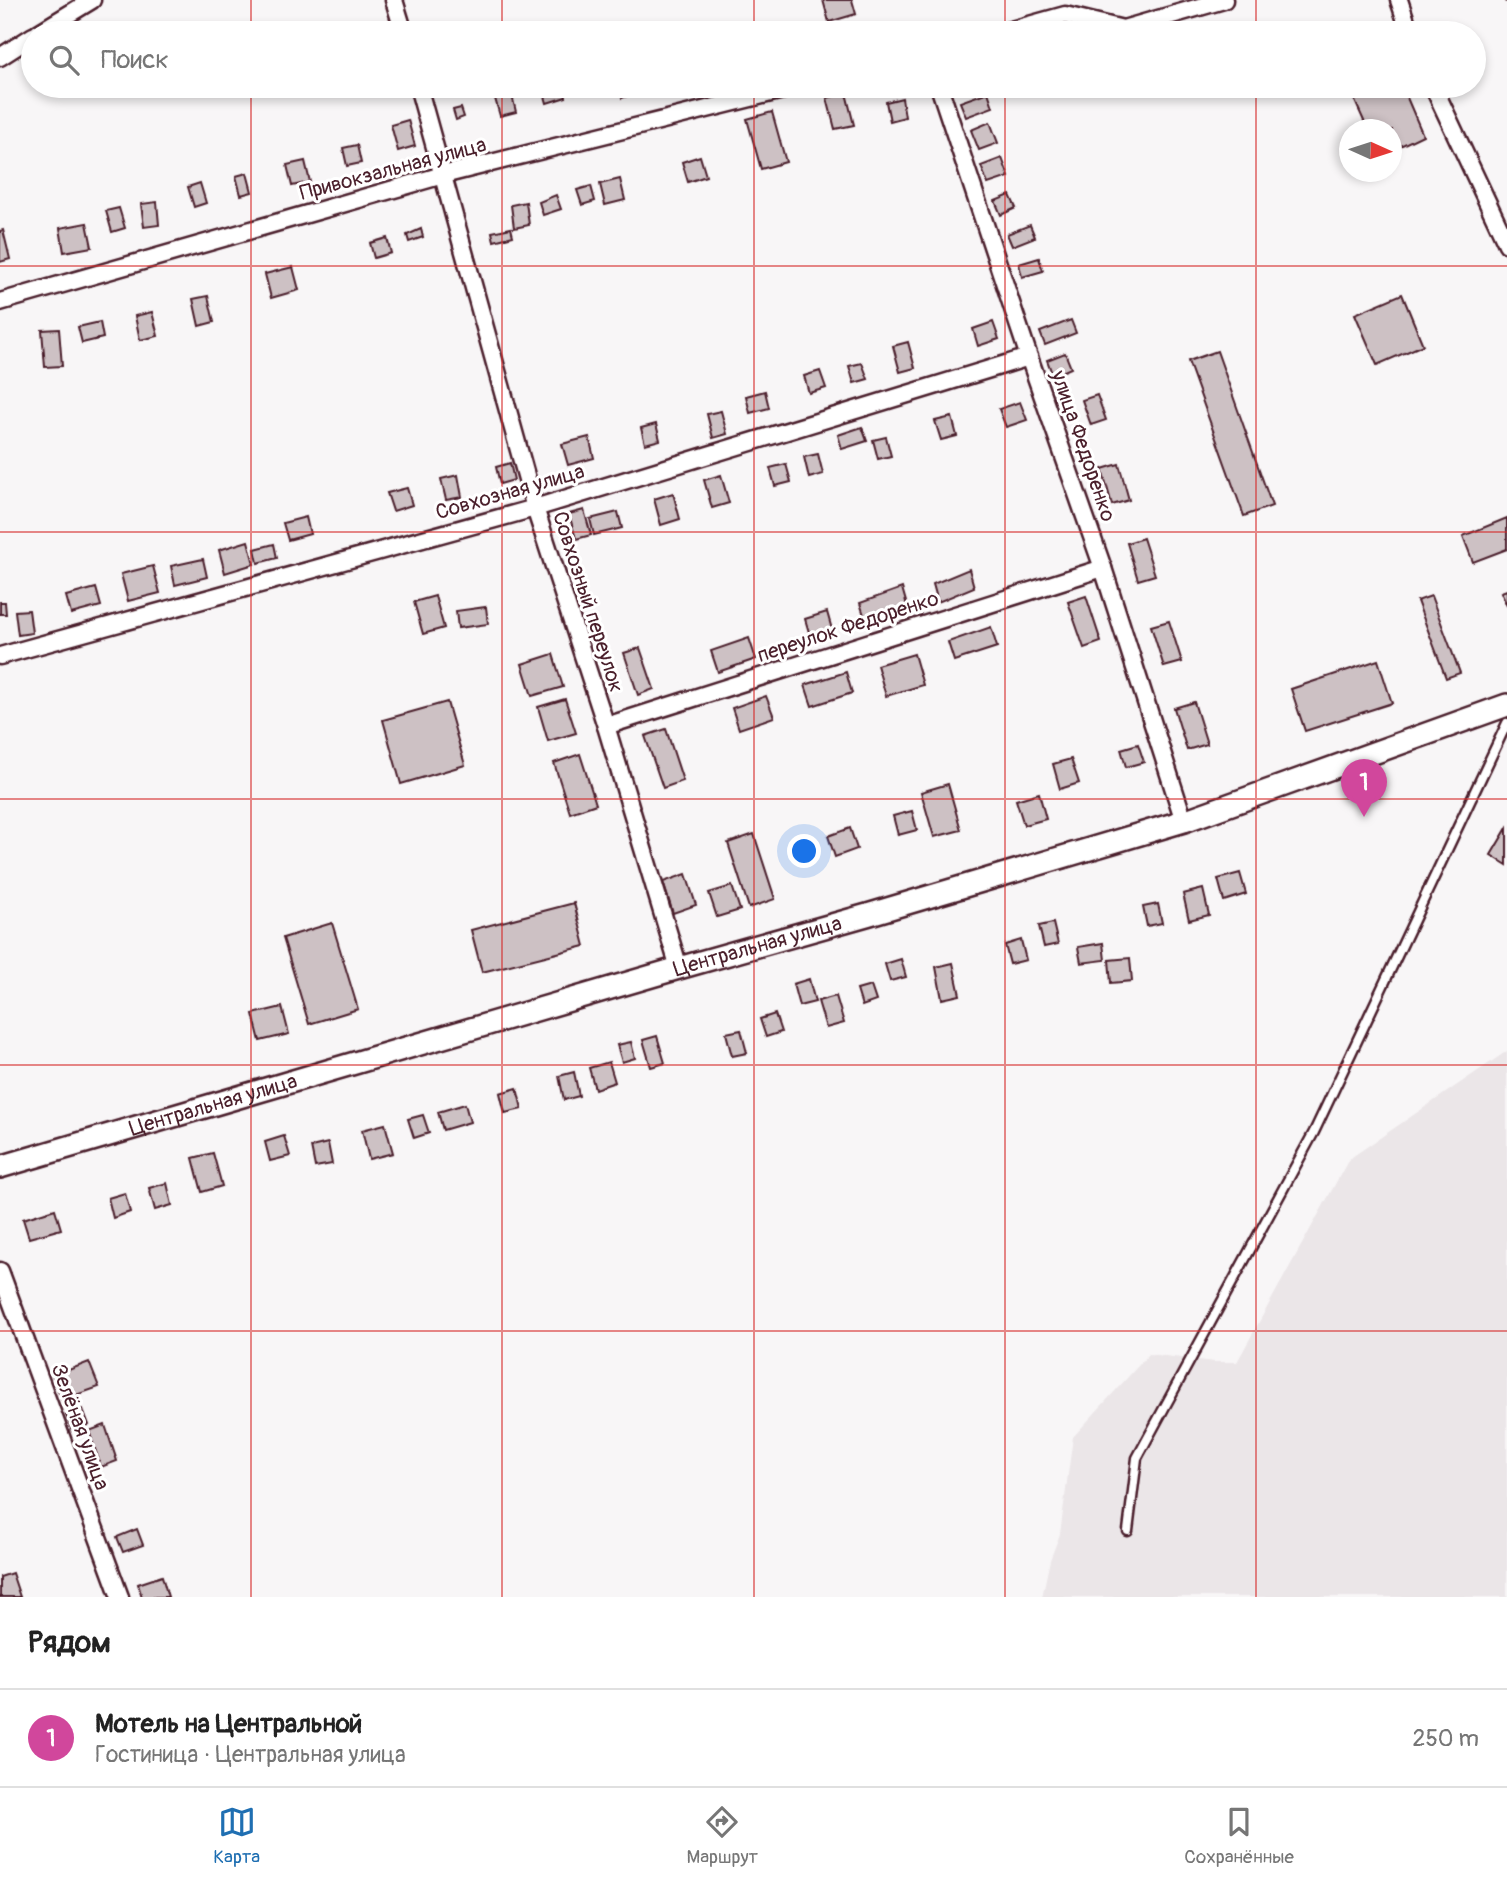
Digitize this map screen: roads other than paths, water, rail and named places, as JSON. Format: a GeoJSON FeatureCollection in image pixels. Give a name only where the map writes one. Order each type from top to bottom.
{"type":"FeatureCollection","features":[{"type":"Feature","properties":{"kind":"street"},"geometry":{"type":"LineString","coordinates":[[58,21],[92,0]]}},
{"type":"Feature","properties":{"kind":"street"},"geometry":{"type":"LineString","coordinates":[[394,0],[400,21]]}},
{"type":"Feature","properties":{"kind":"street"},"geometry":{"type":"LineString","coordinates":[[1151,21],[1224,0]]}},
{"type":"Feature","properties":{"kind":"street"},"geometry":{"type":"LineString","coordinates":[[1399,0],[1406,21]]}},
{"type":"Feature","properties":{"kind":"street"},"geometry":{"type":"LineString","coordinates":[[1043,21],[1065,15],[1090,21]]}},
{"type":"Feature","properties":{"kind":"street"},"geometry":{"type":"LineString","coordinates":[[0,57],[21,44]]}},
{"type":"Feature","properties":{"kind":"street","name":"Совхозный переулок"},"geometry":{"type":"LineString","coordinates":[[421,98],[535,508],[606,726],[679,968]]}},
{"type":"Feature","properties":{"kind":"street","name":"Привокзальная улица"},"geometry":{"type":"LineString","coordinates":[[0,302],[443,175],[751,98]]}},
{"type":"Feature","properties":{"kind":"street","name":"улица Федоренко"},"geometry":{"type":"LineString","coordinates":[[943,98],[1103,568],[1184,821]]}},
{"type":"Feature","properties":{"kind":"street"},"geometry":{"type":"LineString","coordinates":[[1439,98],[1507,244]]}},
{"type":"Feature","properties":{"kind":"street","name":"Совхозная улица"},"geometry":{"type":"LineString","coordinates":[[0,656],[535,508],[1029,357]]}},
{"type":"Feature","properties":{"kind":"street","name":"переулок Федоренко"},"geometry":{"type":"LineString","coordinates":[[606,726],[1103,568]]}},
{"type":"Feature","properties":{"kind":"street","name":"Центральная улица"},"geometry":{"type":"LineString","coordinates":[[0,1167],[1184,821],[1507,705]]}},
{"type":"Feature","properties":{"kind":"street","name":"Зелёная улица"},"geometry":{"type":"LineString","coordinates":[[0,1271],[120,1597]]}},
{"type":"Feature","properties":{"kind":"lane"},"geometry":{"type":"LineString","coordinates":[[1128,1531],[1138,1458],[1314,1132],[1507,723]]}},
{"type":"Feature","properties":{"kind":"place","name":"Мотель на Центральной"},"geometry":{"type":"Point","coordinates":[1364,817]}}]}
